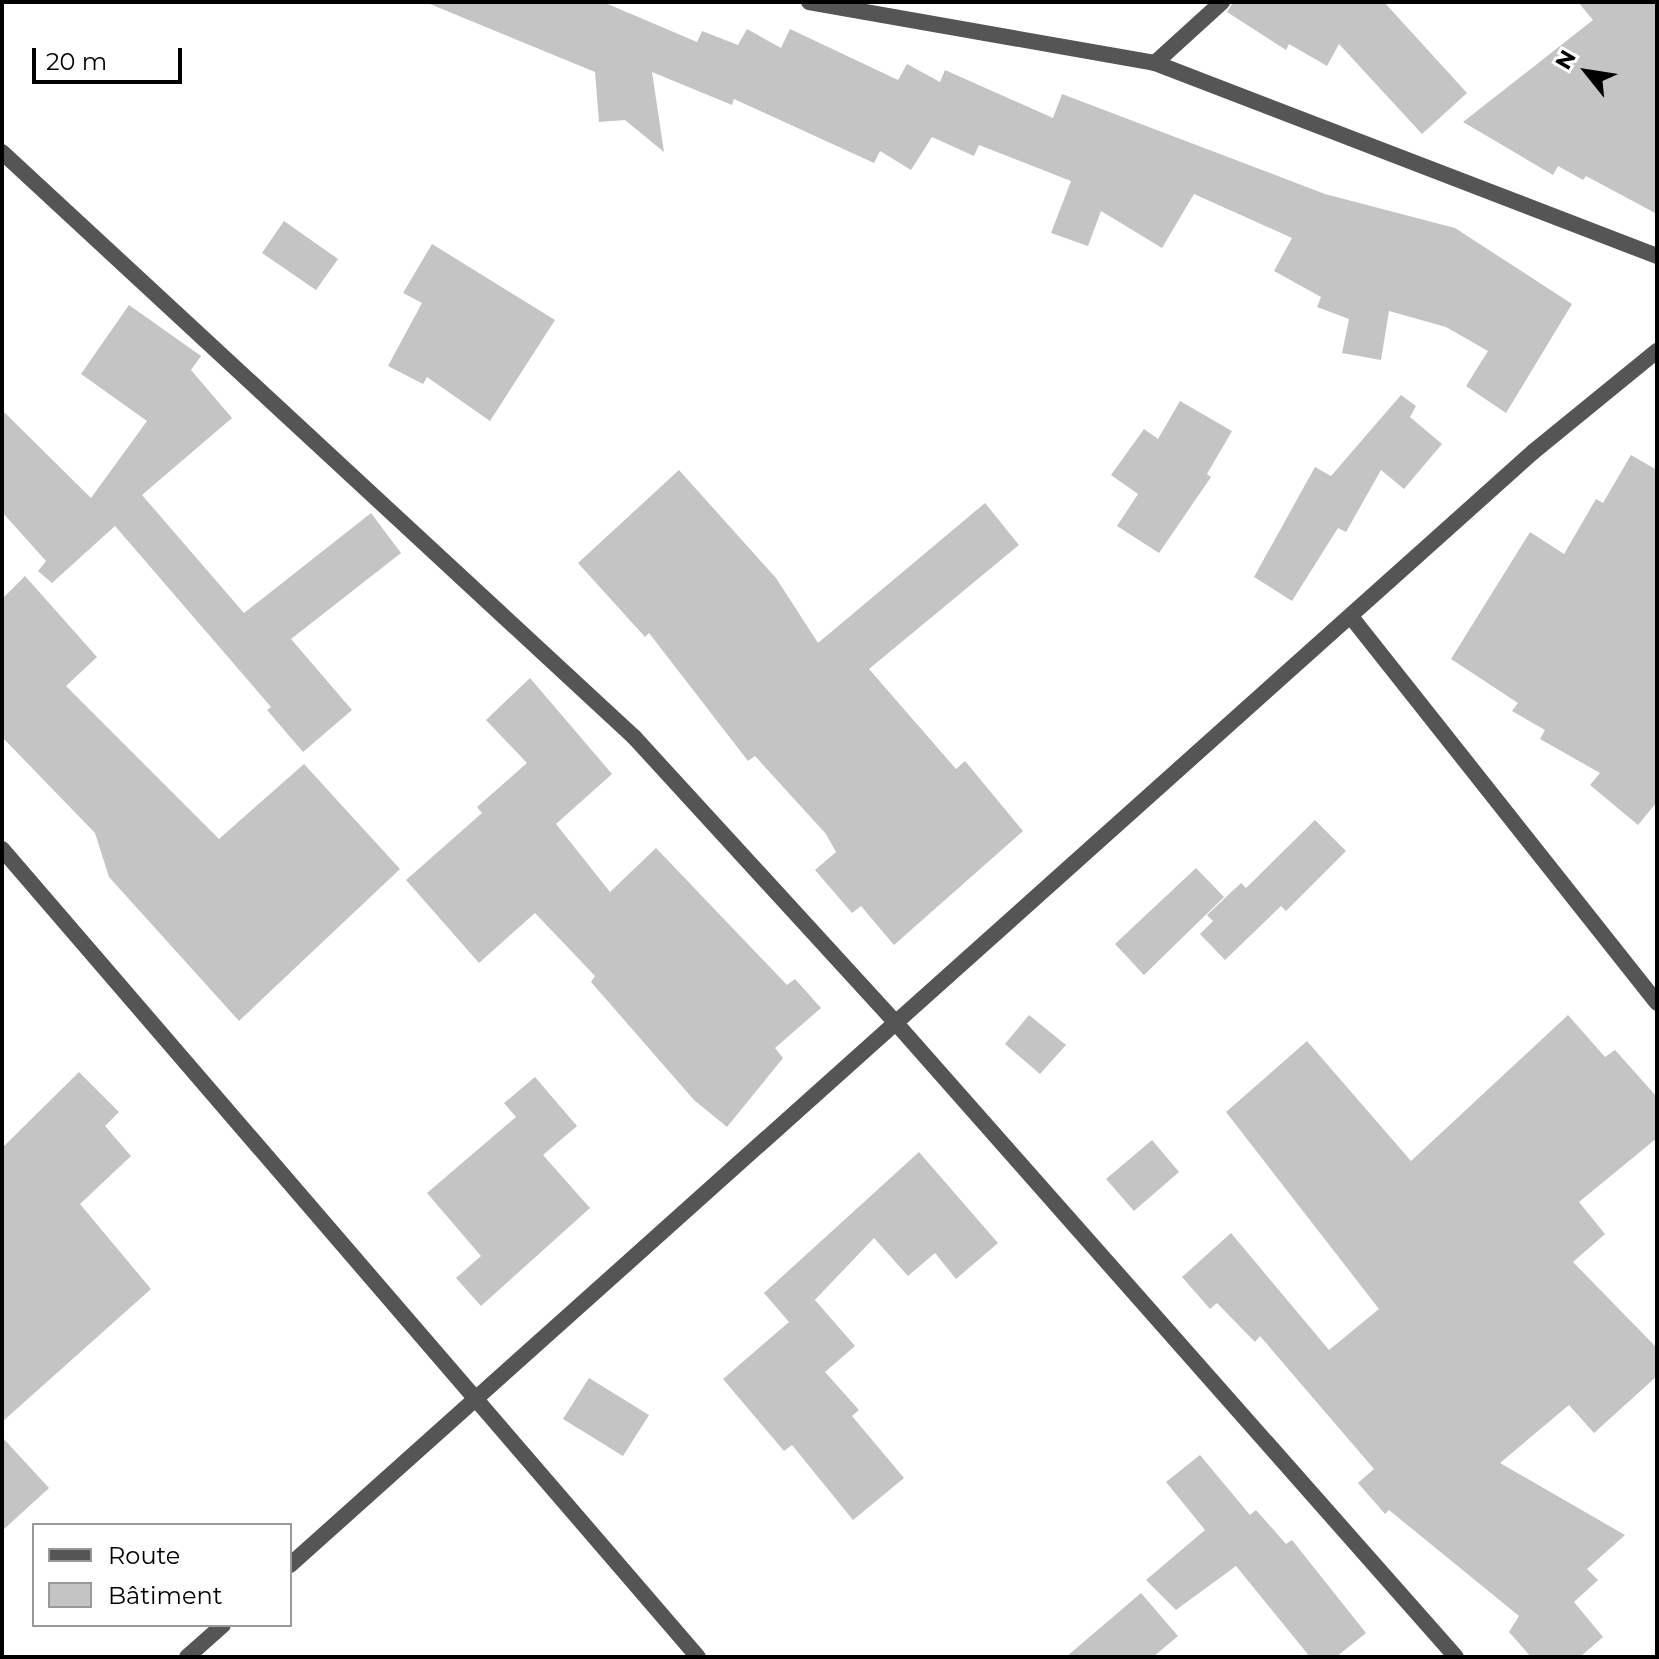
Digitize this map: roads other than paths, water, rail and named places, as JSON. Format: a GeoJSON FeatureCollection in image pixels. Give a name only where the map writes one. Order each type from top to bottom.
{"type":"FeatureCollection","features":[{"type":"Feature","properties":{"kind":"street"},"geometry":{"type":"LineString","coordinates":[[809,2],[1155,63],[1657,256]]}},
{"type":"Feature","properties":{"kind":"street"},"geometry":{"type":"LineString","coordinates":[[1155,63],[1222,2]]}},
{"type":"Feature","properties":{"kind":"street"},"geometry":{"type":"LineString","coordinates":[[2,152],[634,737],[895,1022],[1456,1657]]}},
{"type":"Feature","properties":{"kind":"street"},"geometry":{"type":"LineString","coordinates":[[292,1563],[895,1022],[1352,618],[1533,452],[1657,351]]}},
{"type":"Feature","properties":{"kind":"street"},"geometry":{"type":"LineString","coordinates":[[1352,618],[1657,1003]]}},
{"type":"Feature","properties":{"kind":"street"},"geometry":{"type":"LineString","coordinates":[[2,849],[698,1657]]}},
{"type":"Feature","properties":{"kind":"street"},"geometry":{"type":"LineString","coordinates":[[187,1657],[221,1627]]}}]}
